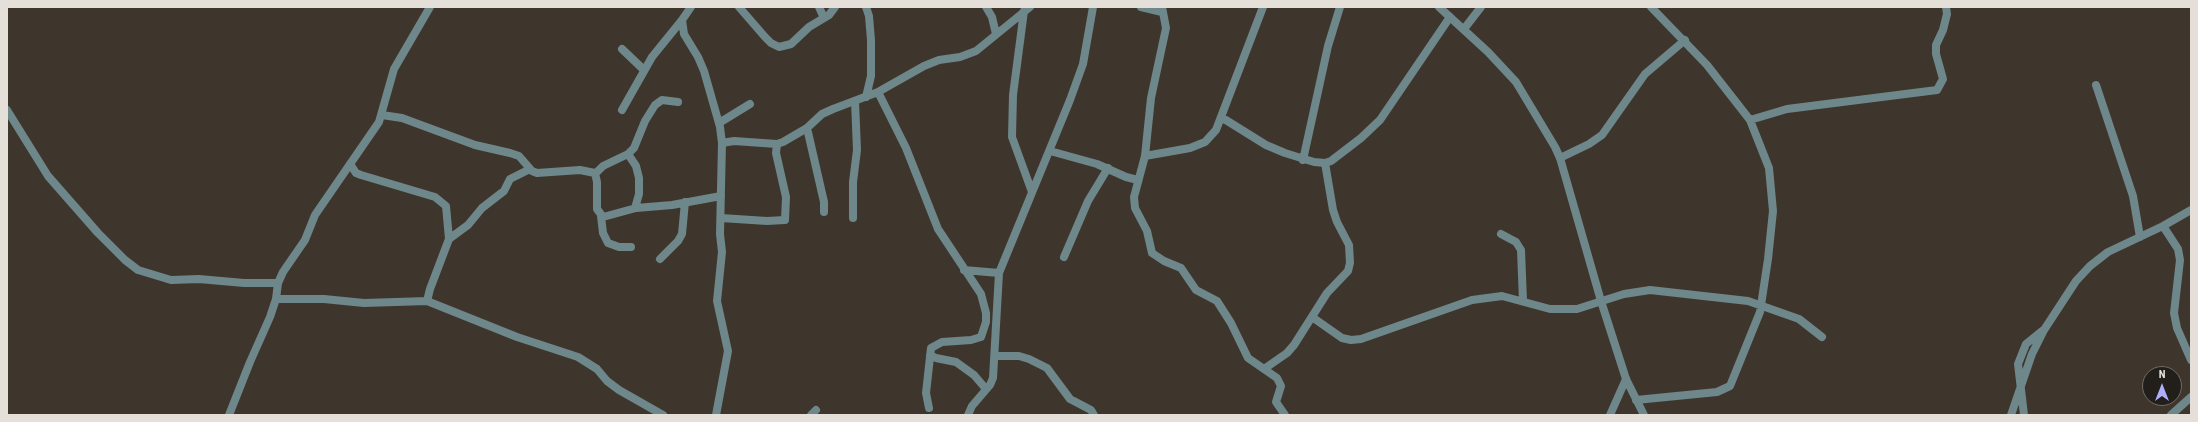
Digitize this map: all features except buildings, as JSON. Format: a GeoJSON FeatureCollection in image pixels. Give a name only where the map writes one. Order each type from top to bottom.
{"type":"FeatureCollection","features":[{"type":"Feature","properties":{"kind":"street"},"geometry":{"type":"LineString","coordinates":[[230,415],[276,299],[278,283],[305,240],[315,215],[382,115],[392,74],[430,7]]}},
{"type":"Feature","properties":{"kind":"street"},"geometry":{"type":"LineString","coordinates":[[622,110],[644,70],[691,7]]}},
{"type":"Feature","properties":{"kind":"street"},"geometry":{"type":"LineString","coordinates":[[739,7],[765,37],[779,47],[791,44],[829,15],[835,7]]}},
{"type":"Feature","properties":{"kind":"street"},"geometry":{"type":"LineString","coordinates":[[819,7],[824,18]]}},
{"type":"Feature","properties":{"kind":"street"},"geometry":{"type":"LineString","coordinates":[[866,7],[869,16],[871,40],[871,76],[866,97]]}},
{"type":"Feature","properties":{"kind":"street"},"geometry":{"type":"LineString","coordinates":[[986,7],[992,17],[996,34]]}},
{"type":"Feature","properties":{"kind":"street"},"geometry":{"type":"LineString","coordinates":[[968,415],[972,406],[993,378],[999,273],[1050,151],[1083,64],[1094,7]]}},
{"type":"Feature","properties":{"kind":"street"},"geometry":{"type":"LineString","coordinates":[[1141,7],[1162,10],[1166,28],[1152,98],[1145,156],[1134,197],[1135,208],[1147,231],[1152,253],[1164,261],[1181,268],[1196,290],[1217,301],[1231,323],[1248,358],[1280,382],[1280,391],[1276,402],[1285,415]]}},
{"type":"Feature","properties":{"kind":"street"},"geometry":{"type":"LineString","coordinates":[[1145,156],[1190,148],[1205,142],[1216,130],[1263,7]]}},
{"type":"Feature","properties":{"kind":"street"},"geometry":{"type":"LineString","coordinates":[[1303,160],[1327,53],[1340,7]]}},
{"type":"Feature","properties":{"kind":"street"},"geometry":{"type":"LineString","coordinates":[[1439,7],[1464,29],[1516,82],[1546,130],[1560,158],[1601,301],[1626,379],[1644,415]]}},
{"type":"Feature","properties":{"kind":"street"},"geometry":{"type":"LineString","coordinates":[[1464,29],[1481,7]]}},
{"type":"Feature","properties":{"kind":"street"},"geometry":{"type":"LineString","coordinates":[[1636,400],[1717,392],[1730,386],[1751,336],[1761,305],[1772,232],[1773,192],[1769,168],[1750,120],[1727,89],[1685,40],[1651,7]]}},
{"type":"Feature","properties":{"kind":"street"},"geometry":{"type":"LineString","coordinates":[[1750,120],[1787,109],[1937,90],[1943,79],[1936,54],[1936,45],[1943,30],[1947,14],[1946,7]]}},
{"type":"Feature","properties":{"kind":"street"},"geometry":{"type":"LineString","coordinates":[[722,143],[734,141],[776,144],[808,128],[822,114],[878,92],[924,66],[976,51],[1027,9]]}},
{"type":"Feature","properties":{"kind":"street"},"geometry":{"type":"LineString","coordinates":[[1027,9],[1013,95],[1012,137],[1032,192]]}},
{"type":"Feature","properties":{"kind":"street"},"geometry":{"type":"LineString","coordinates":[[1221,117],[1266,145],[1303,160],[1325,163],[1348,149],[1380,120],[1450,17]]}},
{"type":"Feature","properties":{"kind":"street"},"geometry":{"type":"LineString","coordinates":[[682,20],[684,34],[698,57],[719,123],[722,143],[722,252],[717,301],[728,351],[716,415]]}},
{"type":"Feature","properties":{"kind":"street"},"geometry":{"type":"LineString","coordinates":[[1560,158],[1589,144],[1602,135],[1645,74],[1685,40]]}},
{"type":"Feature","properties":{"kind":"street"},"geometry":{"type":"LineString","coordinates":[[622,49],[644,70]]}},
{"type":"Feature","properties":{"kind":"street"},"geometry":{"type":"LineString","coordinates":[[2096,85],[2133,196],[2140,237]]}},
{"type":"Feature","properties":{"kind":"street"},"geometry":{"type":"LineString","coordinates":[[878,92],[906,148],[938,229],[984,303],[986,322],[980,337],[971,340],[936,344],[931,348],[926,393],[929,408]]}},
{"type":"Feature","properties":{"kind":"street"},"geometry":{"type":"LineString","coordinates":[[595,174],[609,162],[628,154],[634,148],[645,121],[655,104],[662,100],[678,102]]}},
{"type":"Feature","properties":{"kind":"street"},"geometry":{"type":"LineString","coordinates":[[853,218],[853,182],[857,150],[855,101]]}},
{"type":"Feature","properties":{"kind":"street"},"geometry":{"type":"LineString","coordinates":[[719,123],[750,104]]}},
{"type":"Feature","properties":{"kind":"street"},"geometry":{"type":"LineString","coordinates":[[7,110],[48,176],[98,233],[125,260],[138,270],[159,278],[171,280],[199,279],[244,283],[278,283]]}},
{"type":"Feature","properties":{"kind":"street"},"geometry":{"type":"LineString","coordinates":[[382,115],[402,118],[475,145],[519,156],[530,169],[537,173],[580,170],[589,171],[595,174]]}},
{"type":"Feature","properties":{"kind":"street"},"geometry":{"type":"LineString","coordinates":[[808,128],[824,202],[824,212]]}},
{"type":"Feature","properties":{"kind":"street"},"geometry":{"type":"LineString","coordinates":[[721,218],[767,222],[785,220],[786,197],[776,153],[776,144]]}},
{"type":"Feature","properties":{"kind":"street"},"geometry":{"type":"LineString","coordinates":[[1050,151],[1089,161],[1138,180]]}},
{"type":"Feature","properties":{"kind":"street"},"geometry":{"type":"LineString","coordinates":[[628,154],[636,166],[639,178],[638,200],[635,208]]}},
{"type":"Feature","properties":{"kind":"street"},"geometry":{"type":"LineString","coordinates":[[1264,369],[1287,353],[1333,285],[1348,271],[1351,254],[1346,237],[1336,222],[1325,163]]}},
{"type":"Feature","properties":{"kind":"street"},"geometry":{"type":"LineString","coordinates":[[350,164],[356,173],[426,194],[443,202],[446,206],[449,239],[427,301]]}},
{"type":"Feature","properties":{"kind":"street"},"geometry":{"type":"LineString","coordinates":[[1064,257],[1088,201],[1108,168]]}},
{"type":"Feature","properties":{"kind":"street"},"geometry":{"type":"LineString","coordinates":[[449,239],[468,225],[482,208],[506,189],[510,179],[530,169]]}},
{"type":"Feature","properties":{"kind":"street"},"geometry":{"type":"LineString","coordinates":[[595,174],[597,209],[601,216],[603,233],[608,242],[619,247],[631,247]]}},
{"type":"Feature","properties":{"kind":"street"},"geometry":{"type":"LineString","coordinates":[[601,216],[606,217],[635,208],[672,205],[721,196]]}},
{"type":"Feature","properties":{"kind":"street"},"geometry":{"type":"LineString","coordinates":[[660,259],[678,241],[682,234],[685,202]]}},
{"type":"Feature","properties":{"kind":"street"},"geometry":{"type":"LineString","coordinates":[[2011,415],[2032,354],[2044,330],[2065,296],[2090,266],[2108,252],[2163,226],[2191,210]]}},
{"type":"Feature","properties":{"kind":"street"},"geometry":{"type":"LineString","coordinates":[[2163,226],[2178,249],[2180,260],[2174,313],[2177,328],[2191,360]]}},
{"type":"Feature","properties":{"kind":"street"},"geometry":{"type":"LineString","coordinates":[[1501,234],[1516,242],[1521,250],[1523,301]]}},
{"type":"Feature","properties":{"kind":"street"},"geometry":{"type":"LineString","coordinates":[[964,270],[999,273]]}},
{"type":"Feature","properties":{"kind":"street"},"geometry":{"type":"LineString","coordinates":[[1312,317],[1342,338],[1351,340],[1361,339],[1472,300],[1502,296],[1541,307],[1577,309],[1630,292],[1650,290],[1736,299],[1761,305],[1799,319],[1822,337]]}},
{"type":"Feature","properties":{"kind":"street"},"geometry":{"type":"LineString","coordinates":[[276,299],[324,299],[364,303],[401,300],[427,301],[517,337],[578,357],[597,369],[607,381],[619,390],[663,415]]}},
{"type":"Feature","properties":{"kind":"street"},"geometry":{"type":"LineString","coordinates":[[930,355],[936,358],[956,362],[974,375],[986,389]]}},
{"type":"Feature","properties":{"kind":"street"},"geometry":{"type":"LineString","coordinates":[[995,356],[1019,356],[1040,364],[1051,372],[1070,399],[1091,410],[1094,415]]}},
{"type":"Feature","properties":{"kind":"street"},"geometry":{"type":"LineString","coordinates":[[1610,415],[1626,379]]}},
{"type":"Feature","properties":{"kind":"street"},"geometry":{"type":"LineString","coordinates":[[2020,387],[2024,415]]}},
{"type":"Feature","properties":{"kind":"street"},"geometry":{"type":"LineString","coordinates":[[2170,415],[2191,397]]}}]}
